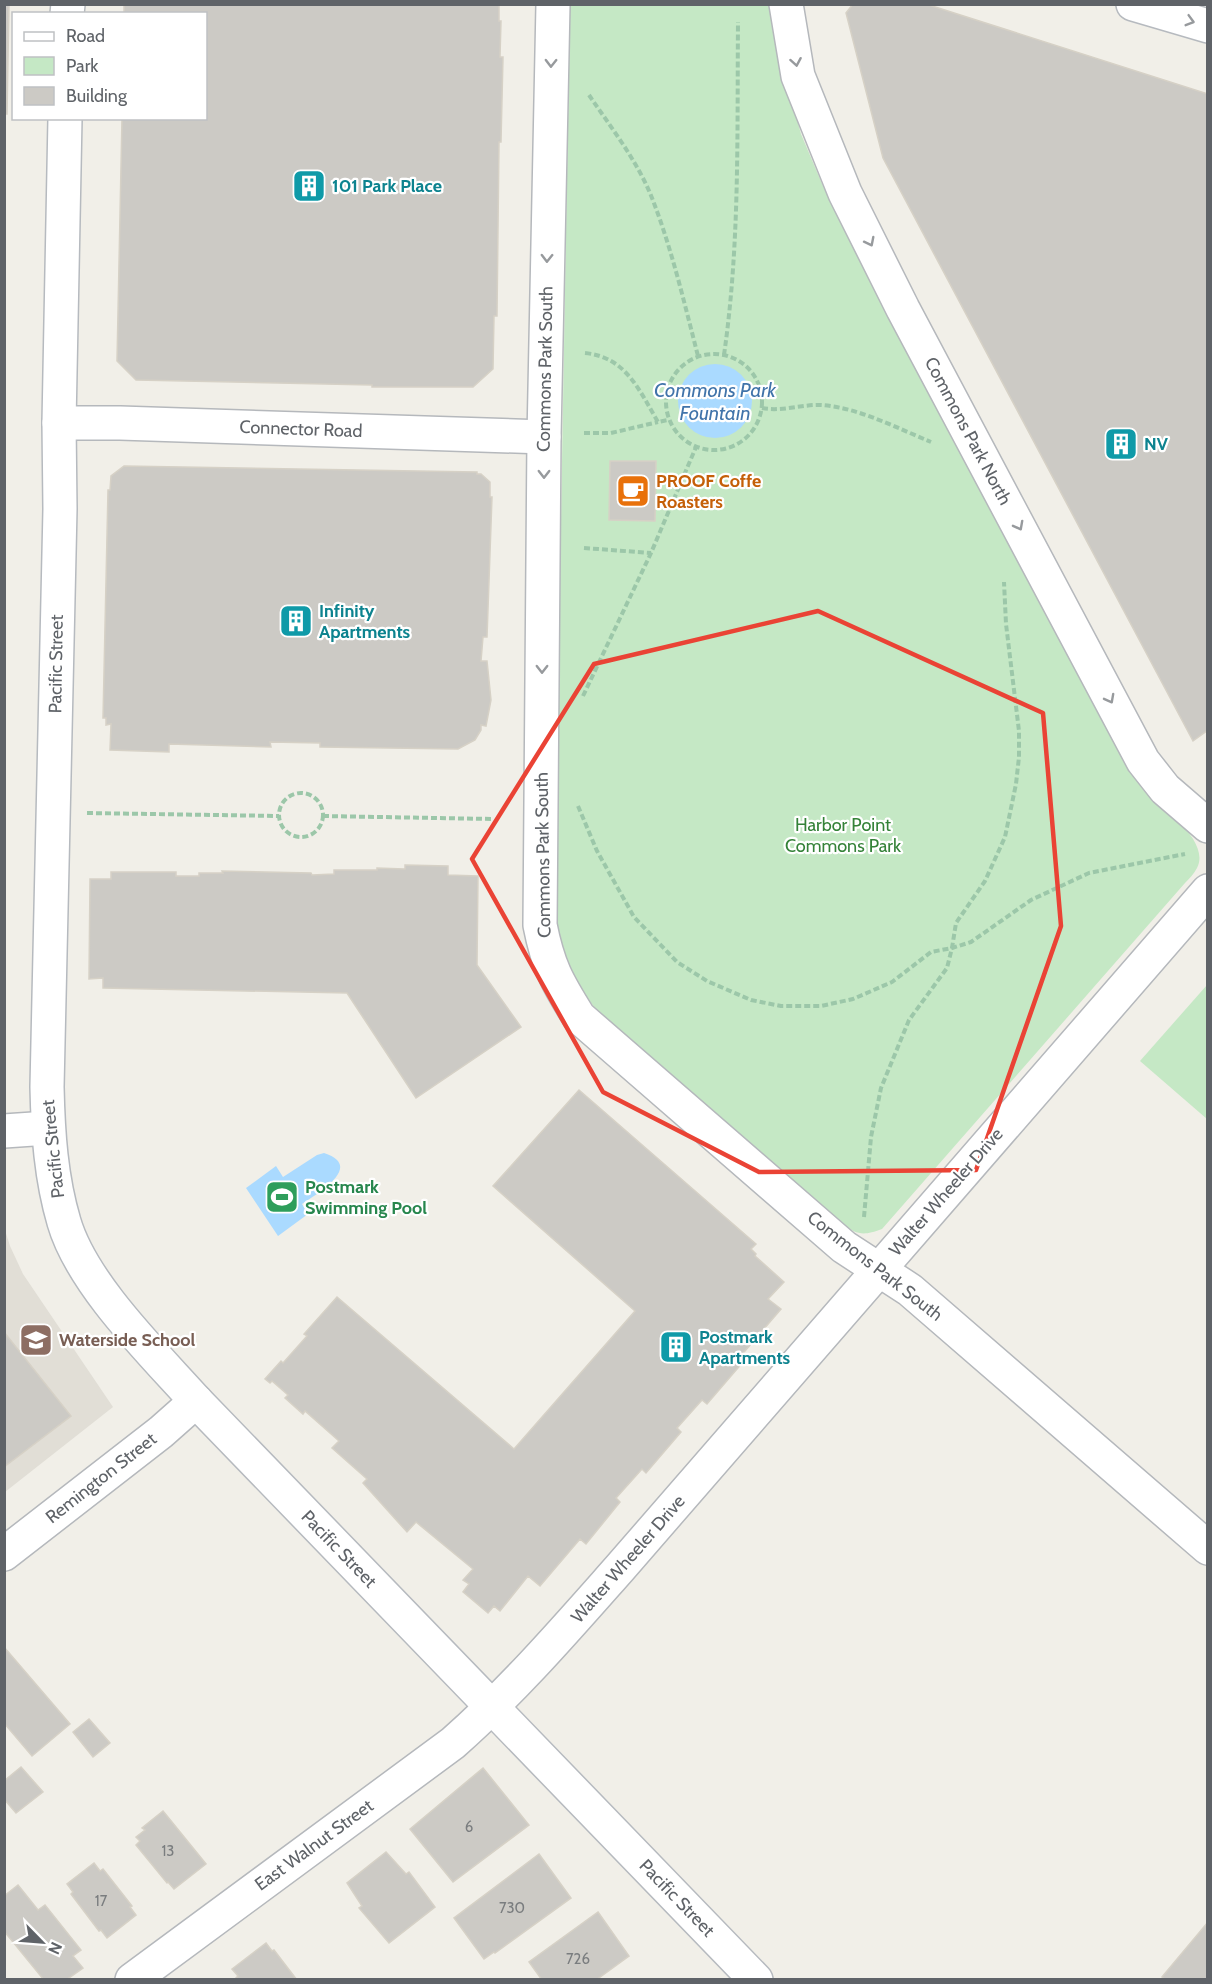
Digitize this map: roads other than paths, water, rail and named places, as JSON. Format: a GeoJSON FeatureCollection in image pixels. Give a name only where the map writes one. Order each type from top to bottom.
{"type":"FeatureCollection","features":[{"type":"Feature","properties":{"kind":"street","name":"Commons Park South"},"geometry":{"type":"LineString","coordinates":[[553,4],[544,437],[540,925],[546,954],[556,981],[579,1017],[844,1247],[917,1296],[1208,1548]]}},
{"type":"Feature","properties":{"kind":"street","name":"Commons Park North"},"geometry":{"type":"LineString","coordinates":[[786,4],[798,76],[844,193],[1143,761],[1165,789],[1208,826]]}},
{"type":"Feature","properties":{"kind":"street"},"geometry":{"type":"LineString","coordinates":[[1133,4],[1208,26]]}},
{"type":"Feature","properties":{"kind":"street","name":"Pacific Street"},"geometry":{"type":"LineString","coordinates":[[65,120],[59,423],[60,510],[47,1029],[48,1128],[55,1184],[64,1224],[76,1251],[113,1307],[196,1401],[756,1980]]}},
{"type":"Feature","properties":{"kind":"street","name":"Connector Road"},"geometry":{"type":"LineString","coordinates":[[59,423],[544,437]]}},
{"type":"Feature","properties":{"kind":"street","name":"Walter Wheeler Drive"},"geometry":{"type":"LineString","coordinates":[[493,1708],[527,1674],[619,1569],[1208,891]]}},
{"type":"Feature","properties":{"kind":"street"},"geometry":{"type":"LineString","coordinates":[[4,1131],[48,1128]]}},
{"type":"Feature","properties":{"kind":"street","name":"Remington Street"},"geometry":{"type":"LineString","coordinates":[[4,1554],[161,1432],[196,1401]]}},
{"type":"Feature","properties":{"kind":"street","name":"East Walnut Street"},"geometry":{"type":"LineString","coordinates":[[132,1980],[453,1743],[493,1708]]}},
{"type":"Feature","properties":{"kind":"water","name":"Commons Park Fountain"},"geometry":{"type":"Polygon","coordinates":[[[708,364],[722,364],[736,370],[746,380],[752,394],[752,408],[746,422],[736,432],[722,438],[708,438],[694,432],[684,422],[678,408],[678,394],[684,380],[694,370],[708,364]]]}},
{"type":"Feature","properties":{"kind":"water","name":"Postmark Swimming Pool"},"geometry":{"type":"Polygon","coordinates":[[[324,1153],[340,1165],[339,1172],[326,1187],[302,1204],[308,1214],[278,1236],[246,1188],[276,1166],[283,1177],[317,1155],[324,1153]]]}},
{"type":"Feature","properties":{"kind":"place","name":"101 Park Place"},"geometry":{"type":"Point","coordinates":[309,186]}},
{"type":"Feature","properties":{"kind":"place","name":"NV"},"geometry":{"type":"Point","coordinates":[1121,444]}},
{"type":"Feature","properties":{"kind":"place","name":"PROOF Coffe Roasters"},"geometry":{"type":"Point","coordinates":[633,491]}},
{"type":"Feature","properties":{"kind":"place","name":"Infinity Apartments"},"geometry":{"type":"Point","coordinates":[296,621]}},
{"type":"Feature","properties":{"kind":"place","name":"Postmark Swimming Pool"},"geometry":{"type":"Point","coordinates":[282,1197]}},
{"type":"Feature","properties":{"kind":"place","name":"Waterside School"},"geometry":{"type":"Point","coordinates":[36,1340]}},
{"type":"Feature","properties":{"kind":"place","name":"Postmark Apartments"},"geometry":{"type":"Point","coordinates":[676,1347]}},
{"type":"Feature","properties":{"kind":"park label","name":"Harbor Point Commons Park"},"geometry":{"type":"Point","coordinates":[843,835]}}]}
